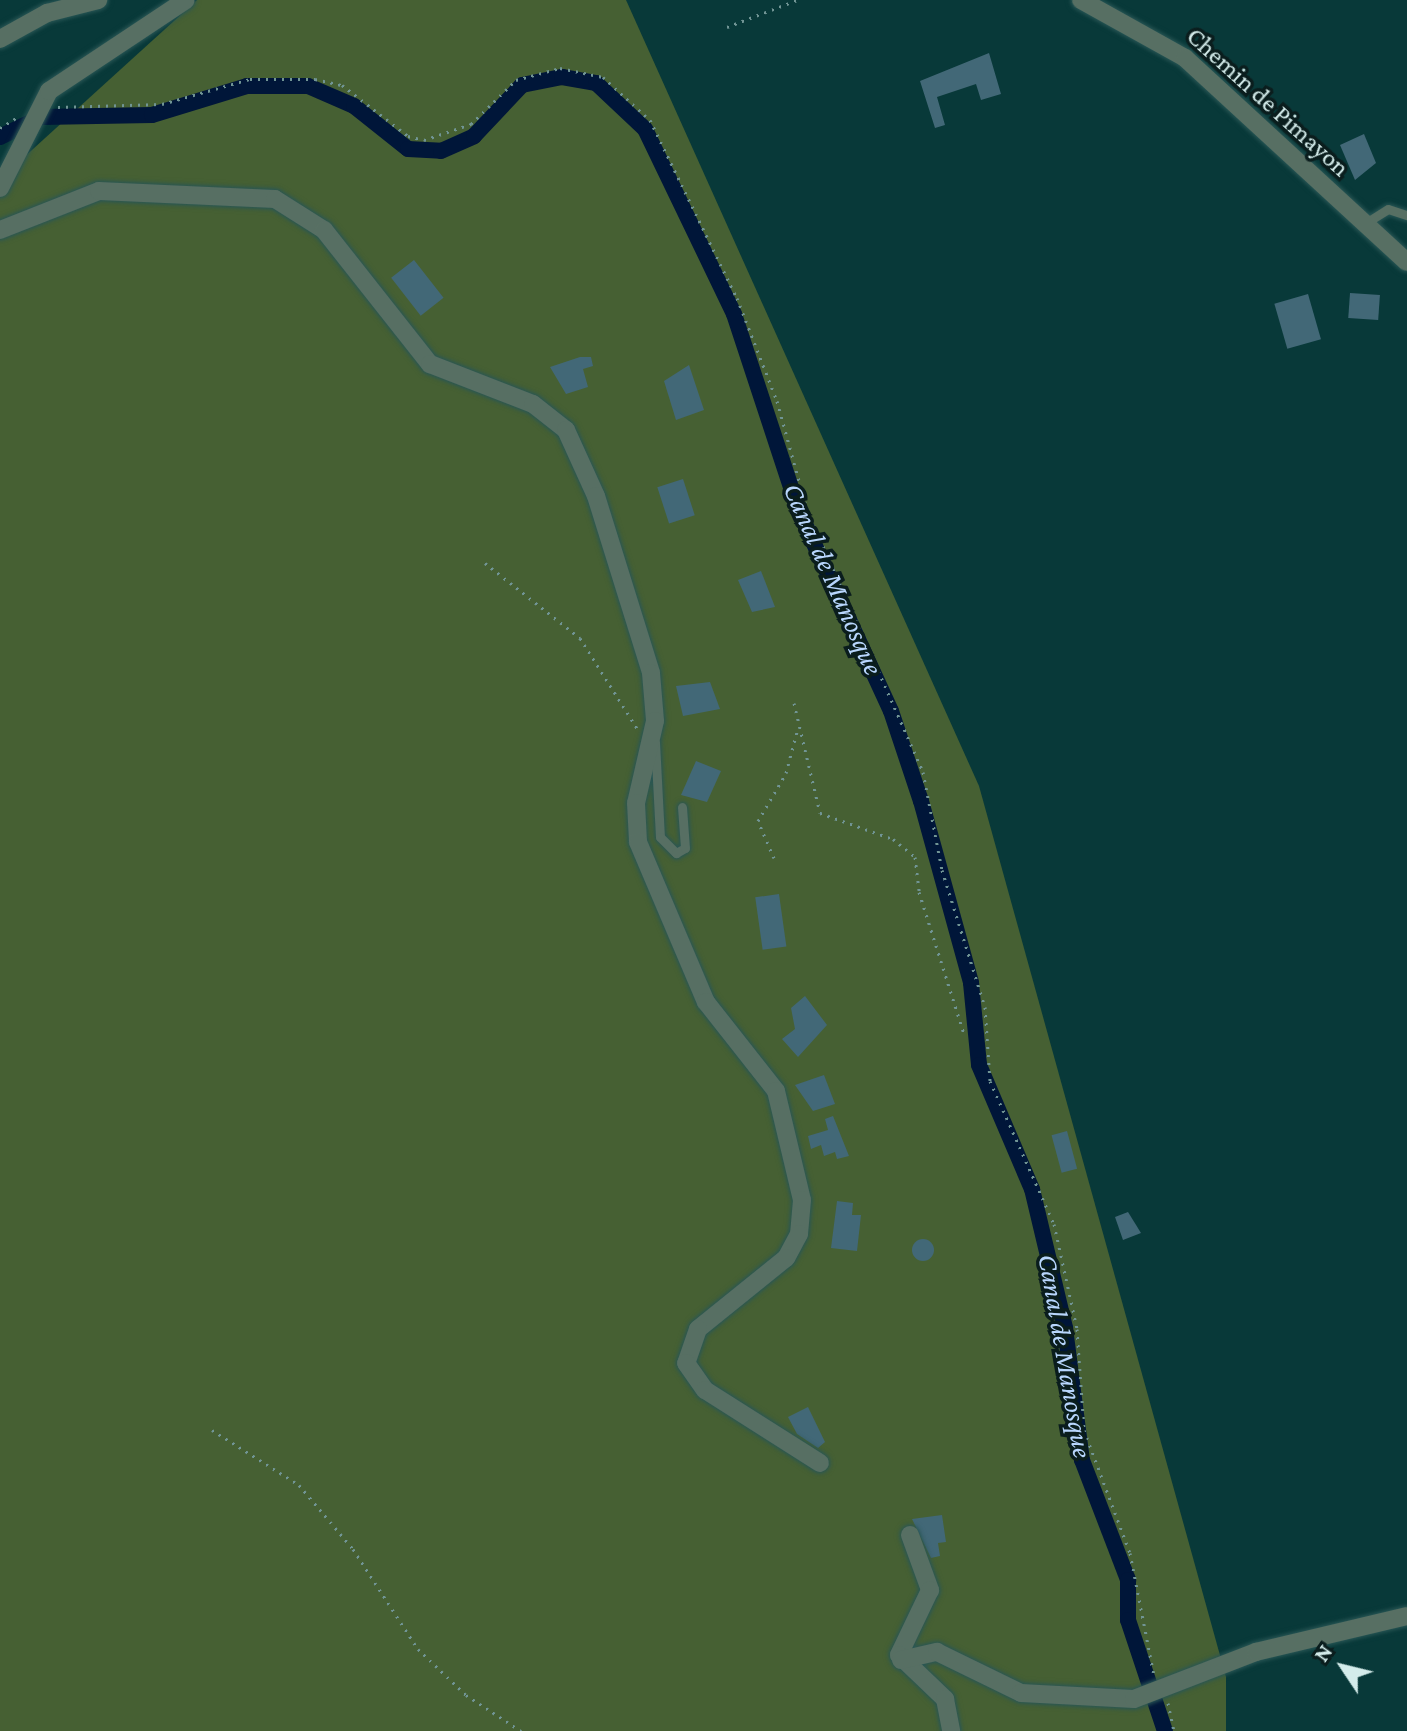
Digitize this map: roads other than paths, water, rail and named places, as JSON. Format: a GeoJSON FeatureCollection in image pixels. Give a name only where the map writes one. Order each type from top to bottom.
{"type":"FeatureCollection","features":[{"type":"Feature","properties":{"kind":"street"},"geometry":{"type":"LineString","coordinates":[[0,39],[47,13],[98,0]]}},
{"type":"Feature","properties":{"kind":"street"},"geometry":{"type":"LineString","coordinates":[[0,188],[36,111],[66,78],[186,0]]}},
{"type":"Feature","properties":{"kind":"street","name":"Chemin de Pimayon"},"geometry":{"type":"LineString","coordinates":[[1081,0],[1185,58],[1407,262]]}},
{"type":"Feature","properties":{"kind":"street"},"geometry":{"type":"LineString","coordinates":[[0,230],[13,230],[67,198],[114,190],[253,194],[315,221],[430,364],[533,404],[566,430],[596,496],[646,650],[652,740],[634,815],[638,842],[706,1002],[776,1091],[803,1211],[786,1258],[698,1329],[686,1363],[705,1390],[820,1463]]}},
{"type":"Feature","properties":{"kind":"street"},"geometry":{"type":"LineString","coordinates":[[901,1660],[930,1590],[910,1535]]}},
{"type":"Feature","properties":{"kind":"street"},"geometry":{"type":"LineString","coordinates":[[901,1660],[943,1654],[1021,1693],[1156,1694],[1256,1652],[1407,1616]]}},
{"type":"Feature","properties":{"kind":"street"},"geometry":{"type":"LineString","coordinates":[[901,1660],[945,1699],[951,1731]]}},
{"type":"Feature","properties":{"kind":"lane"},"geometry":{"type":"LineString","coordinates":[[1364,224],[1388,209],[1407,215]]}},
{"type":"Feature","properties":{"kind":"lane"},"geometry":{"type":"LineString","coordinates":[[652,740],[659,830],[676,853],[685,848],[682,807]]}},
{"type":"Feature","properties":{"kind":"waterway","name":"Canal de Manosque"},"geometry":{"type":"LineString","coordinates":[[0,137],[41,117],[152,115],[247,86],[308,86],[354,106],[408,149],[441,151],[474,136],[522,85],[562,77],[596,83],[645,129],[734,314],[798,509],[891,711],[921,801],[971,983],[979,1065],[1032,1189],[1065,1328],[1082,1460],[1128,1580],[1128,1620],[1165,1731]]}}]}
